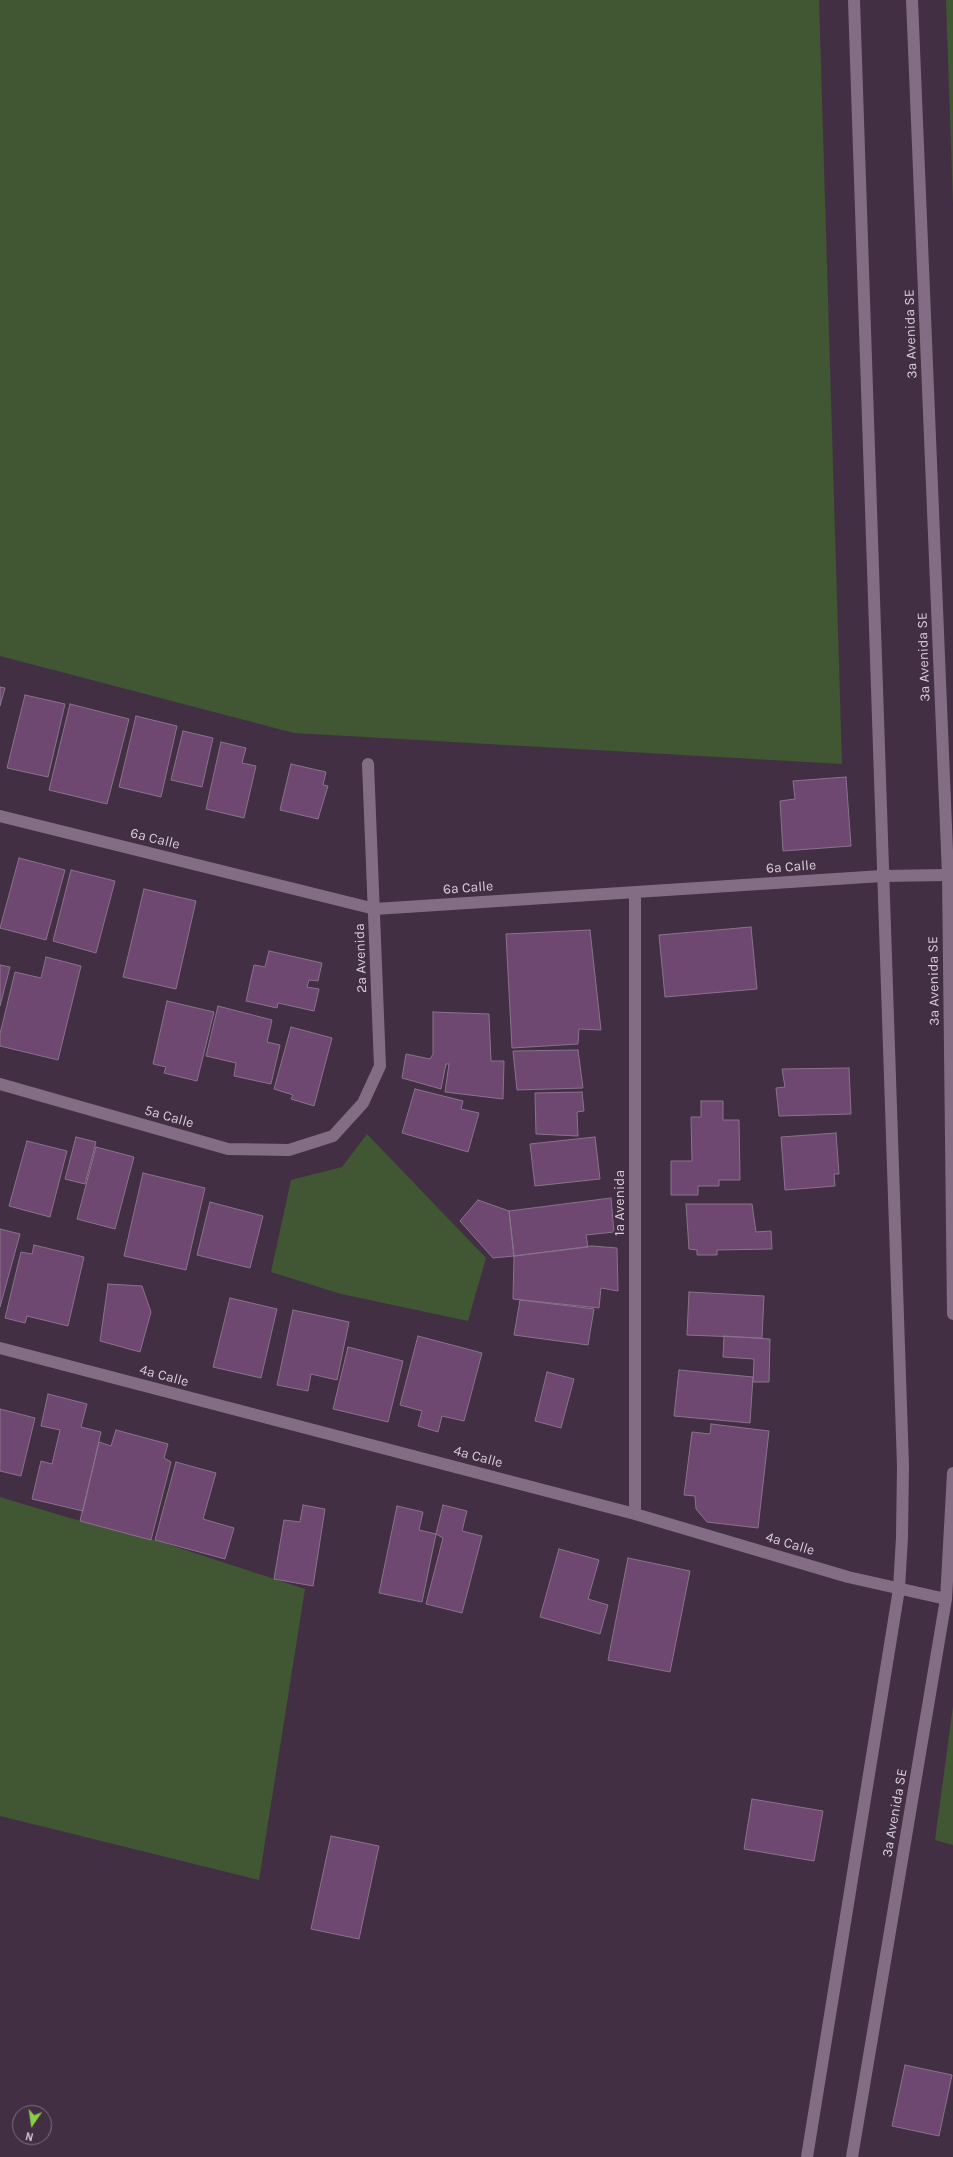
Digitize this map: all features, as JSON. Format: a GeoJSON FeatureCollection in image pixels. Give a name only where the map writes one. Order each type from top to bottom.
{"type":"FeatureCollection","features":[{"type":"Feature","properties":{"kind":"street"},"geometry":{"type":"LineString","coordinates":[[807,2157],[899,1589],[902,1537],[903,1466],[882,876],[854,0]]}},
{"type":"Feature","properties":{"kind":"street","name":"3a Avenida SE"},"geometry":{"type":"LineString","coordinates":[[912,0],[948,876],[953,1314]]}},
{"type":"Feature","properties":{"kind":"street","name":"2a Avenida"},"geometry":{"type":"LineString","coordinates":[[333,1136],[363,1103],[380,1066],[375,909],[368,764]]}},
{"type":"Feature","properties":{"kind":"street","name":"6a Calle"},"geometry":{"type":"LineString","coordinates":[[0,816],[375,909],[882,876],[948,876]]}},
{"type":"Feature","properties":{"kind":"street","name":"1a Avenida"},"geometry":{"type":"LineString","coordinates":[[635,892],[635,1514]]}},
{"type":"Feature","properties":{"kind":"street","name":"5a Calle"},"geometry":{"type":"LineString","coordinates":[[0,1084],[228,1149],[289,1150],[333,1136]]}},
{"type":"Feature","properties":{"kind":"street","name":"4a Calle"},"geometry":{"type":"LineString","coordinates":[[0,1348],[635,1514],[848,1577],[946,1599]]}},
{"type":"Feature","properties":{"kind":"street","name":"3a Avenida SE"},"geometry":{"type":"LineString","coordinates":[[852,2157],[946,1599],[953,1473]]}},
{"type":"Feature","properties":{"kind":"green space"},"geometry":{"type":"Polygon","coordinates":[[[0,0],[819,0],[842,764],[294,733],[0,656],[0,0]]]}},
{"type":"Feature","properties":{"kind":"green space"},"geometry":{"type":"Polygon","coordinates":[[[946,0],[953,0],[953,205],[946,0]]]}},
{"type":"Feature","properties":{"kind":"green space"},"geometry":{"type":"Polygon","coordinates":[[[367,1134],[486,1258],[468,1321],[341,1294],[271,1272],[291,1180],[342,1167],[367,1134]]]}},
{"type":"Feature","properties":{"kind":"green space"},"geometry":{"type":"Polygon","coordinates":[[[0,1497],[80,1521],[155,1540],[305,1589],[259,1880],[0,1816],[0,1497]]]}},
{"type":"Feature","properties":{"kind":"green space"},"geometry":{"type":"Polygon","coordinates":[[[953,1706],[953,1845],[935,1840],[953,1706]]]}},
{"type":"Feature","properties":{"kind":"building"},"geometry":{"type":"Polygon","coordinates":[[[0,687],[5,688],[0,706],[0,687]]]}},
{"type":"Feature","properties":{"kind":"building"},"geometry":{"type":"Polygon","coordinates":[[[25,695],[65,704],[48,777],[7,768],[25,695]]]}},
{"type":"Feature","properties":{"kind":"building"},"geometry":{"type":"Polygon","coordinates":[[[70,704],[129,719],[107,804],[49,790],[70,704]]]}},
{"type":"Feature","properties":{"kind":"building"},"geometry":{"type":"Polygon","coordinates":[[[136,716],[177,726],[161,797],[119,787],[136,716]]]}},
{"type":"Feature","properties":{"kind":"building"},"geometry":{"type":"Polygon","coordinates":[[[183,731],[213,738],[202,787],[171,780],[183,731]]]}},
{"type":"Feature","properties":{"kind":"building"},"geometry":{"type":"Polygon","coordinates":[[[221,742],[246,748],[242,763],[256,766],[244,818],[206,809],[221,742]]]}},
{"type":"Feature","properties":{"kind":"building"},"geometry":{"type":"Polygon","coordinates":[[[291,764],[326,772],[323,785],[328,786],[318,819],[280,810],[291,764]]]}},
{"type":"Feature","properties":{"kind":"building"},"geometry":{"type":"Polygon","coordinates":[[[846,777],[851,846],[783,851],[780,801],[795,799],[793,781],[846,777]]]}},
{"type":"Feature","properties":{"kind":"building"},"geometry":{"type":"Polygon","coordinates":[[[19,858],[65,870],[46,940],[0,928],[19,858]]]}},
{"type":"Feature","properties":{"kind":"building"},"geometry":{"type":"Polygon","coordinates":[[[71,870],[115,881],[96,953],[53,941],[71,870]]]}},
{"type":"Feature","properties":{"kind":"building"},"geometry":{"type":"Polygon","coordinates":[[[144,889],[196,901],[176,989],[123,977],[144,889]]]}},
{"type":"Feature","properties":{"kind":"building"},"geometry":{"type":"Polygon","coordinates":[[[751,927],[757,989],[665,997],[659,935],[751,927]]]}},
{"type":"Feature","properties":{"kind":"building"},"geometry":{"type":"Polygon","coordinates":[[[590,930],[601,1030],[579,1029],[578,1044],[512,1048],[506,934],[590,930]]]}},
{"type":"Feature","properties":{"kind":"building"},"geometry":{"type":"Polygon","coordinates":[[[269,951],[322,963],[318,981],[309,980],[307,987],[319,989],[314,1011],[278,1003],[277,1008],[246,1001],[254,965],[265,967],[269,951]]]}},
{"type":"Feature","properties":{"kind":"building"},"geometry":{"type":"Polygon","coordinates":[[[46,957],[81,966],[58,1060],[0,1046],[0,1034],[15,972],[41,978],[46,957]]]}},
{"type":"Feature","properties":{"kind":"building"},"geometry":{"type":"Polygon","coordinates":[[[0,965],[10,967],[0,1006],[0,965]]]}},
{"type":"Feature","properties":{"kind":"building"},"geometry":{"type":"Polygon","coordinates":[[[167,1001],[214,1012],[197,1081],[164,1073],[166,1067],[153,1064],[167,1001]]]}},
{"type":"Feature","properties":{"kind":"building"},"geometry":{"type":"Polygon","coordinates":[[[218,1006],[272,1020],[267,1042],[280,1045],[271,1084],[234,1076],[236,1063],[206,1056],[218,1006]]]}},
{"type":"Feature","properties":{"kind":"building"},"geometry":{"type":"Polygon","coordinates":[[[433,1012],[489,1014],[491,1061],[504,1061],[503,1099],[445,1092],[449,1064],[446,1064],[441,1089],[402,1078],[406,1054],[430,1059],[433,1054],[433,1012]]]}},
{"type":"Feature","properties":{"kind":"building"},"geometry":{"type":"Polygon","coordinates":[[[291,1027],[332,1038],[314,1106],[291,1099],[293,1095],[274,1089],[291,1027]]]}},
{"type":"Feature","properties":{"kind":"building"},"geometry":{"type":"Polygon","coordinates":[[[578,1050],[583,1088],[517,1090],[513,1051],[578,1050]]]}},
{"type":"Feature","properties":{"kind":"building"},"geometry":{"type":"Polygon","coordinates":[[[849,1068],[851,1114],[779,1116],[776,1088],[785,1087],[782,1069],[849,1068]]]}},
{"type":"Feature","properties":{"kind":"building"},"geometry":{"type":"Polygon","coordinates":[[[415,1089],[463,1101],[461,1109],[479,1113],[468,1152],[402,1133],[415,1089]]]}},
{"type":"Feature","properties":{"kind":"building"},"geometry":{"type":"Polygon","coordinates":[[[582,1092],[584,1111],[577,1112],[578,1136],[536,1134],[535,1093],[582,1092]]]}},
{"type":"Feature","properties":{"kind":"building"},"geometry":{"type":"Polygon","coordinates":[[[701,1101],[723,1101],[723,1120],[739,1120],[740,1180],[719,1180],[719,1186],[698,1186],[698,1195],[671,1195],[671,1161],[692,1161],[691,1117],[701,1117],[701,1101]]]}},
{"type":"Feature","properties":{"kind":"building"},"geometry":{"type":"Polygon","coordinates":[[[836,1133],[839,1174],[834,1174],[835,1186],[785,1190],[781,1137],[836,1133]]]}},
{"type":"Feature","properties":{"kind":"building"},"geometry":{"type":"Polygon","coordinates":[[[76,1137],[96,1142],[85,1184],[65,1179],[76,1137]]]}},
{"type":"Feature","properties":{"kind":"building"},"geometry":{"type":"Polygon","coordinates":[[[595,1137],[600,1179],[535,1186],[530,1144],[595,1137]]]}},
{"type":"Feature","properties":{"kind":"building"},"geometry":{"type":"Polygon","coordinates":[[[27,1141],[67,1151],[50,1217],[9,1206],[27,1141]]]}},
{"type":"Feature","properties":{"kind":"building"},"geometry":{"type":"Polygon","coordinates":[[[96,1147],[134,1157],[115,1229],[77,1219],[96,1147]]]}},
{"type":"Feature","properties":{"kind":"building"},"geometry":{"type":"Polygon","coordinates":[[[143,1173],[205,1188],[186,1270],[124,1256],[143,1173]]]}},
{"type":"Feature","properties":{"kind":"building"},"geometry":{"type":"Polygon","coordinates":[[[611,1198],[614,1232],[586,1235],[588,1247],[514,1256],[509,1211],[611,1198]]]}},
{"type":"Feature","properties":{"kind":"building"},"geometry":{"type":"Polygon","coordinates":[[[478,1200],[509,1211],[514,1256],[493,1258],[460,1221],[478,1200]]]}},
{"type":"Feature","properties":{"kind":"building"},"geometry":{"type":"Polygon","coordinates":[[[210,1202],[263,1216],[250,1268],[197,1255],[210,1202]]]}},
{"type":"Feature","properties":{"kind":"building"},"geometry":{"type":"Polygon","coordinates":[[[686,1204],[752,1204],[756,1232],[771,1231],[772,1249],[717,1250],[717,1255],[697,1255],[697,1250],[689,1249],[686,1204]]]}},
{"type":"Feature","properties":{"kind":"building"},"geometry":{"type":"Polygon","coordinates":[[[0,1229],[20,1234],[0,1307],[0,1229]]]}},
{"type":"Feature","properties":{"kind":"building"},"geometry":{"type":"Polygon","coordinates":[[[34,1245],[84,1257],[68,1326],[27,1316],[25,1323],[5,1318],[21,1252],[32,1254],[34,1245]]]}},
{"type":"Feature","properties":{"kind":"building"},"geometry":{"type":"Polygon","coordinates":[[[592,1246],[617,1248],[618,1291],[601,1288],[599,1308],[513,1299],[514,1256],[592,1246]]]}},
{"type":"Feature","properties":{"kind":"building"},"geometry":{"type":"Polygon","coordinates":[[[108,1284],[142,1286],[151,1312],[140,1352],[100,1341],[108,1284]]]}},
{"type":"Feature","properties":{"kind":"building"},"geometry":{"type":"Polygon","coordinates":[[[689,1292],[764,1296],[762,1338],[687,1335],[689,1292]]]}},
{"type":"Feature","properties":{"kind":"building"},"geometry":{"type":"Polygon","coordinates":[[[230,1298],[277,1309],[261,1378],[213,1367],[230,1298]]]}},
{"type":"Feature","properties":{"kind":"building"},"geometry":{"type":"Polygon","coordinates":[[[520,1300],[594,1309],[588,1345],[514,1335],[520,1300]]]}},
{"type":"Feature","properties":{"kind":"building"},"geometry":{"type":"Polygon","coordinates":[[[293,1310],[349,1322],[337,1380],[311,1374],[308,1391],[277,1385],[293,1310]]]}},
{"type":"Feature","properties":{"kind":"building"},"geometry":{"type":"Polygon","coordinates":[[[418,1336],[482,1353],[464,1421],[442,1416],[438,1432],[418,1426],[422,1411],[400,1405],[418,1336]]]}},
{"type":"Feature","properties":{"kind":"building"},"geometry":{"type":"Polygon","coordinates":[[[724,1336],[770,1339],[769,1382],[753,1382],[754,1359],[723,1357],[724,1336]]]}},
{"type":"Feature","properties":{"kind":"building"},"geometry":{"type":"Polygon","coordinates":[[[348,1347],[403,1361],[388,1422],[333,1409],[348,1347]]]}},
{"type":"Feature","properties":{"kind":"building"},"geometry":{"type":"Polygon","coordinates":[[[679,1370],[753,1377],[750,1423],[674,1416],[679,1370]]]}},
{"type":"Feature","properties":{"kind":"building"},"geometry":{"type":"Polygon","coordinates":[[[547,1372],[574,1379],[561,1428],[535,1421],[547,1372]]]}},
{"type":"Feature","properties":{"kind":"building"},"geometry":{"type":"Polygon","coordinates":[[[48,1394],[87,1404],[81,1427],[101,1432],[83,1511],[32,1499],[41,1461],[52,1464],[60,1430],[41,1426],[48,1394]]]}},
{"type":"Feature","properties":{"kind":"building"},"geometry":{"type":"Polygon","coordinates":[[[0,1409],[35,1418],[21,1476],[0,1471],[0,1409]]]}},
{"type":"Feature","properties":{"kind":"building"},"geometry":{"type":"Polygon","coordinates":[[[711,1424],[769,1431],[758,1528],[707,1522],[696,1509],[695,1496],[684,1495],[692,1432],[710,1434],[711,1424]]]}},
{"type":"Feature","properties":{"kind":"building"},"geometry":{"type":"Polygon","coordinates":[[[116,1430],[168,1444],[164,1458],[171,1462],[151,1540],[80,1521],[99,1442],[111,1446],[116,1430]]]}},
{"type":"Feature","properties":{"kind":"building"},"geometry":{"type":"Polygon","coordinates":[[[176,1462],[216,1473],[203,1519],[234,1528],[225,1559],[155,1540],[176,1462]]]}},
{"type":"Feature","properties":{"kind":"building"},"geometry":{"type":"Polygon","coordinates":[[[303,1505],[325,1509],[313,1586],[274,1579],[284,1520],[300,1522],[303,1505]]]}},
{"type":"Feature","properties":{"kind":"building"},"geometry":{"type":"Polygon","coordinates":[[[443,1505],[467,1511],[462,1531],[482,1536],[462,1613],[426,1604],[443,1538],[436,1534],[443,1505]]]}},
{"type":"Feature","properties":{"kind":"building"},"geometry":{"type":"Polygon","coordinates":[[[397,1506],[423,1512],[419,1530],[436,1534],[422,1602],[379,1593],[397,1506]]]}},
{"type":"Feature","properties":{"kind":"building"},"geometry":{"type":"Polygon","coordinates":[[[559,1549],[599,1560],[588,1599],[608,1605],[600,1634],[540,1617],[559,1549]]]}},
{"type":"Feature","properties":{"kind":"building"},"geometry":{"type":"Polygon","coordinates":[[[628,1558],[690,1571],[670,1672],[608,1660],[628,1558]]]}},
{"type":"Feature","properties":{"kind":"building"},"geometry":{"type":"Polygon","coordinates":[[[752,1799],[823,1811],[814,1861],[744,1849],[752,1799]]]}},
{"type":"Feature","properties":{"kind":"building"},"geometry":{"type":"Polygon","coordinates":[[[331,1836],[379,1846],[359,1939],[311,1929],[331,1836]]]}},
{"type":"Feature","properties":{"kind":"building"},"geometry":{"type":"Polygon","coordinates":[[[905,2065],[952,2075],[939,2136],[892,2126],[905,2065]]]}}]}
